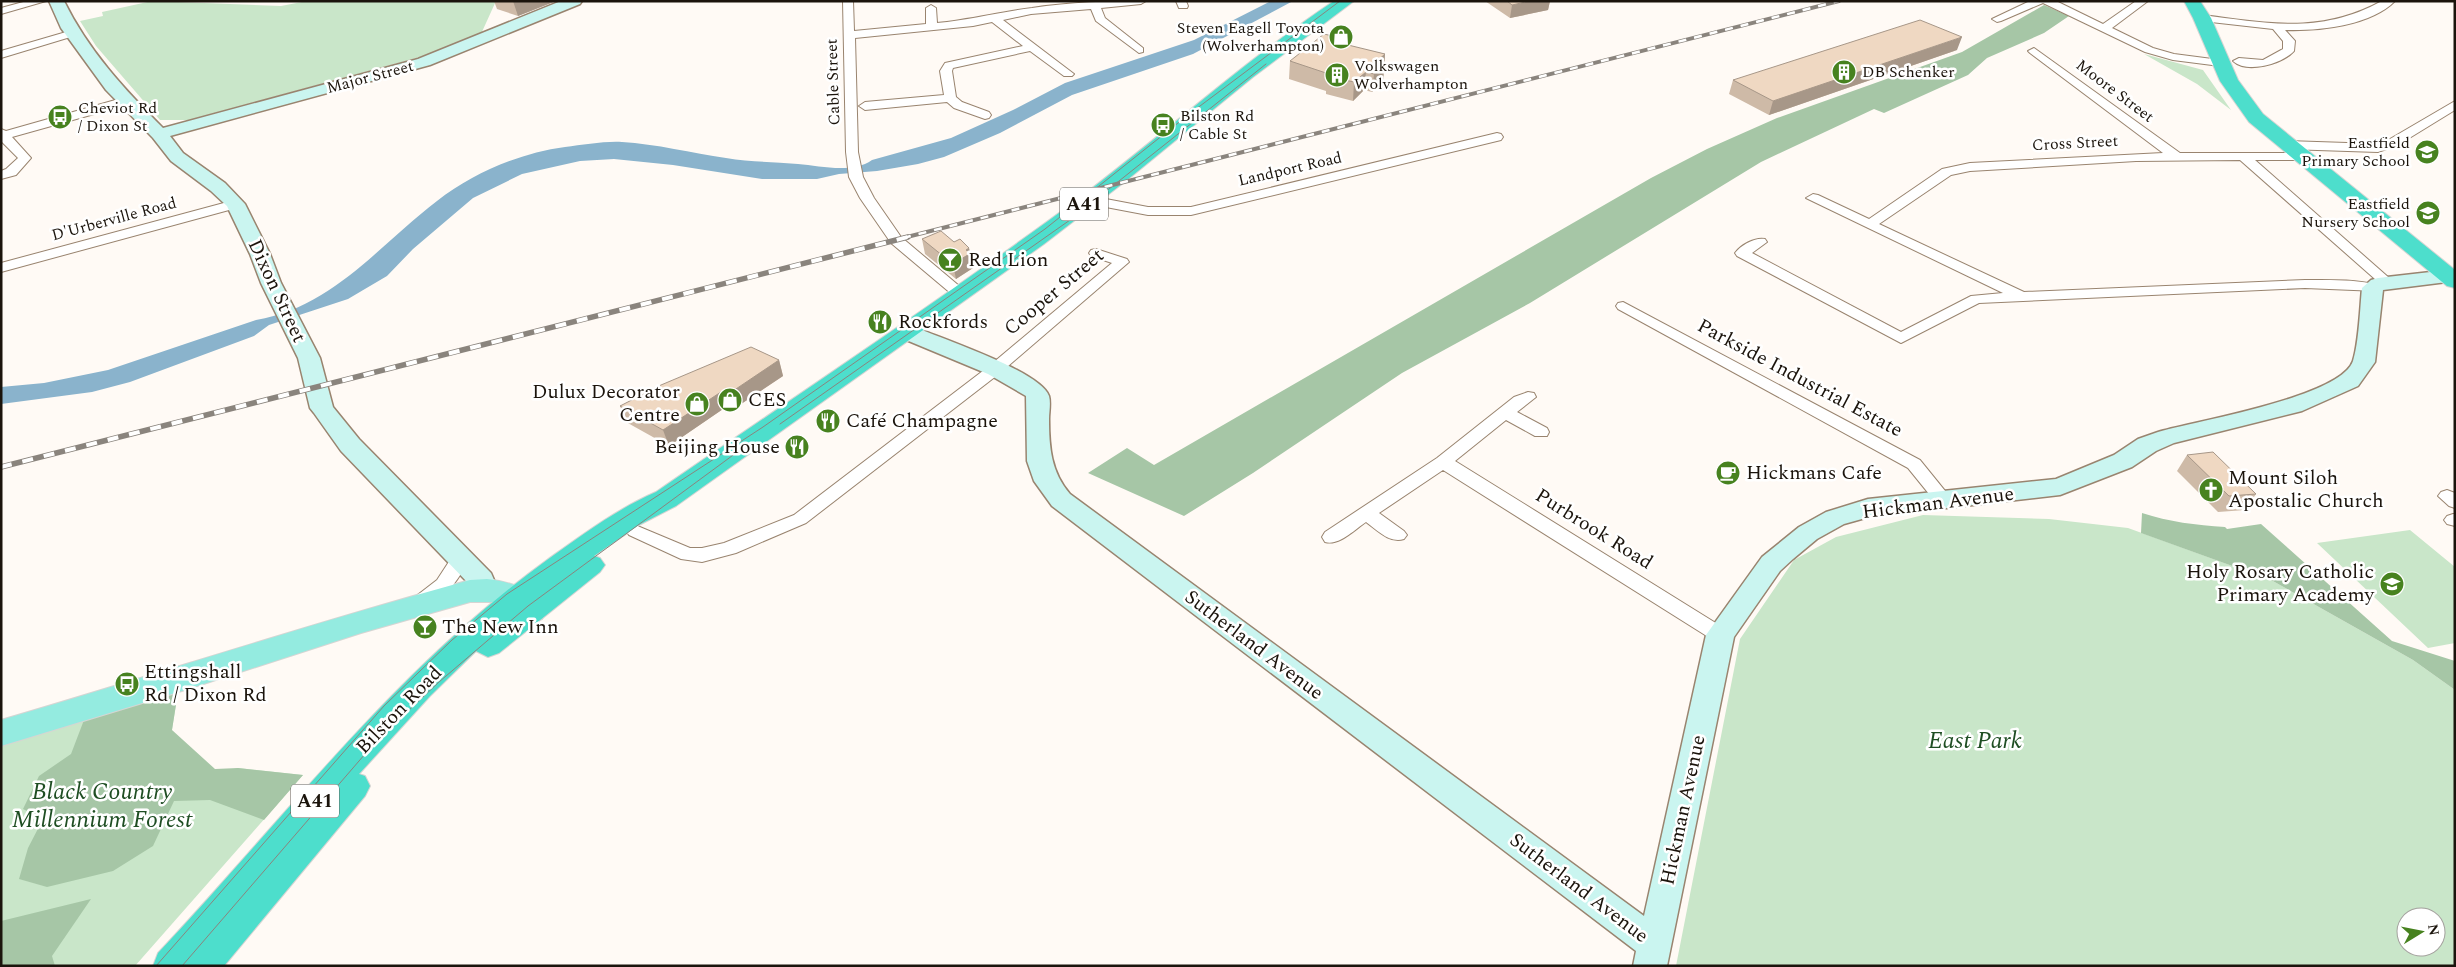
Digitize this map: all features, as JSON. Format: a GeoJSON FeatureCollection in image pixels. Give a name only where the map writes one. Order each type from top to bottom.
{"type":"FeatureCollection","features":[{"type":"Feature","properties":{"kind":"highway","name":"Bilston Road"},"geometry":{"type":"LineString","coordinates":[[200,966],[394,737],[473,656],[511,599],[635,531],[666,499],[907,332],[1090,200],[1284,45],[1346,1]]}},
{"type":"Feature","properties":{"kind":"highway"},"geometry":{"type":"LineString","coordinates":[[2192,1],[2229,62],[2238,95],[2247,106],[2293,151],[2453,276]]}},
{"type":"Feature","properties":{"kind":"highway","name":"Bilston Road"},"geometry":{"type":"LineString","coordinates":[[172,966],[283,837],[398,708],[464,643],[511,599],[640,509],[666,499]]}},
{"type":"Feature","properties":{"kind":"main road"},"geometry":{"type":"LineString","coordinates":[[1,733],[419,604],[511,599]]}},
{"type":"Feature","properties":{"kind":"street"},"geometry":{"type":"LineString","coordinates":[[1,11],[41,1]]}},
{"type":"Feature","properties":{"kind":"street","name":"Dixon Street"},"geometry":{"type":"LineString","coordinates":[[56,1],[73,33],[126,101],[159,134],[177,158],[218,187],[236,204],[314,371],[316,392],[322,408],[333,424],[350,445],[481,580],[511,599]]}},
{"type":"Feature","properties":{"kind":"street","name":"Major Street"},"geometry":{"type":"LineString","coordinates":[[159,134],[424,62],[575,1]]}},
{"type":"Feature","properties":{"kind":"street","name":"Cable Street"},"geometry":{"type":"LineString","coordinates":[[848,1],[852,162],[856,177],[867,198],[896,240],[960,293]]}},
{"type":"Feature","properties":{"kind":"street"},"geometry":{"type":"LineString","coordinates":[[1008,1],[1014,13]]}},
{"type":"Feature","properties":{"kind":"street"},"geometry":{"type":"LineString","coordinates":[[849,35],[974,24],[1014,13],[1141,1]]}},
{"type":"Feature","properties":{"kind":"street"},"geometry":{"type":"LineString","coordinates":[[1997,19],[2040,1]]}},
{"type":"Feature","properties":{"kind":"street"},"geometry":{"type":"LineString","coordinates":[[2047,1],[2160,53],[2229,62],[2265,64],[2288,51],[2288,42],[2276,26]]}},
{"type":"Feature","properties":{"kind":"street"},"geometry":{"type":"LineString","coordinates":[[2104,28],[2143,1]]}},
{"type":"Feature","properties":{"kind":"street"},"geometry":{"type":"LineString","coordinates":[[2202,18],[2276,26],[2332,24],[2354,19],[2390,1]]}},
{"type":"Feature","properties":{"kind":"street"},"geometry":{"type":"LineString","coordinates":[[1094,5],[1100,19],[1134,52],[1151,46]]}},
{"type":"Feature","properties":{"kind":"street"},"geometry":{"type":"LineString","coordinates":[[931,8],[932,27]]}},
{"type":"Feature","properties":{"kind":"street"},"geometry":{"type":"LineString","coordinates":[[994,19],[1031,47],[1062,77],[1080,69]]}},
{"type":"Feature","properties":{"kind":"street"},"geometry":{"type":"LineString","coordinates":[[1,55],[73,33]]}},
{"type":"Feature","properties":{"kind":"street"},"geometry":{"type":"LineString","coordinates":[[985,115],[958,105],[950,98],[946,71],[949,65],[985,59],[1031,47]]}},
{"type":"Feature","properties":{"kind":"street","name":"Moore Street"},"geometry":{"type":"LineString","coordinates":[[2034,51],[2177,157]]}},
{"type":"Feature","properties":{"kind":"street"},"geometry":{"type":"LineString","coordinates":[[865,107],[950,98]]}},
{"type":"Feature","properties":{"kind":"street"},"geometry":{"type":"LineString","coordinates":[[1,175],[11,172],[24,158],[2,135],[126,101]]}},
{"type":"Feature","properties":{"kind":"street","name":"Cross Street"},"geometry":{"type":"LineString","coordinates":[[1869,225],[1947,172],[1970,167],[2177,157],[2244,157],[2293,151],[2378,148],[2394,142],[2455,105]]}},
{"type":"Feature","properties":{"kind":"street"},"geometry":{"type":"LineString","coordinates":[[971,122],[997,108]]}},
{"type":"Feature","properties":{"kind":"street","name":"Landport Road"},"geometry":{"type":"LineString","coordinates":[[1090,200],[1148,212],[1191,210],[1497,137]]}},
{"type":"Feature","properties":{"kind":"street"},"geometry":{"type":"LineString","coordinates":[[2244,157],[2381,286]]}},
{"type":"Feature","properties":{"kind":"street"},"geometry":{"type":"LineString","coordinates":[[1813,198],[2022,297]]}},
{"type":"Feature","properties":{"kind":"street","name":"D'Urberville Road"},"geometry":{"type":"LineString","coordinates":[[1,268],[236,204]]}},
{"type":"Feature","properties":{"kind":"street"},"geometry":{"type":"LineString","coordinates":[[1760,242],[1742,253],[1901,338],[1976,299],[2305,284],[2381,286],[2453,276]]}},
{"type":"Feature","properties":{"kind":"street","name":"Cooper Street"},"geometry":{"type":"LineString","coordinates":[[635,531],[688,554],[702,555],[729,548],[800,520],[994,370],[1122,262],[1096,253]]}},
{"type":"Feature","properties":{"kind":"street","name":"Hickman Avenue"},"geometry":{"type":"LineString","coordinates":[[1652,955],[1720,635],[1771,564],[1808,533],[1835,518],[1868,508],[2060,487],[2123,461],[2147,445],[2167,437],[2294,406],[2324,394],[2340,384],[2350,381],[2364,362],[2381,286]]}},
{"type":"Feature","properties":{"kind":"street","name":"Parkside Industrial Estate"},"geometry":{"type":"LineString","coordinates":[[1623,306],[1914,464],[1944,500]]}},
{"type":"Feature","properties":{"kind":"street","name":"Sutherland Avenue"},"geometry":{"type":"LineString","coordinates":[[907,332],[1015,378],[1034,391],[1038,397],[1037,436],[1042,477],[1061,500],[1123,545],[1652,955]]}},
{"type":"Feature","properties":{"kind":"street"},"geometry":{"type":"LineString","coordinates":[[1331,537],[1443,462],[1528,397]]}},
{"type":"Feature","properties":{"kind":"street"},"geometry":{"type":"LineString","coordinates":[[1506,412],[1541,432]]}},
{"type":"Feature","properties":{"kind":"street","name":"Purbrook Road"},"geometry":{"type":"LineString","coordinates":[[1443,462],[1720,635]]}},
{"type":"Feature","properties":{"kind":"street"},"geometry":{"type":"LineString","coordinates":[[1367,514],[1398,535]]}},
{"type":"Feature","properties":{"kind":"street"},"geometry":{"type":"LineString","coordinates":[[419,604],[444,585],[461,559]]}},
{"type":"Feature","properties":{"kind":"green space"},"geometry":{"type":"Polygon","coordinates":[[[152,1],[281,6],[307,1],[496,1],[481,34],[420,57],[189,120],[160,120],[96,46],[80,21],[103,16],[102,12],[152,1]]]}},
{"type":"Feature","properties":{"kind":"green space"},"geometry":{"type":"Polygon","coordinates":[[[2044,5],[2069,16],[2044,33],[1987,58],[1968,75],[1884,113],[1874,109],[1761,162],[1530,303],[1402,373],[1253,473],[1184,516],[1088,473],[1127,448],[1154,465],[1651,178],[1707,149],[1777,118],[1962,52],[2044,5]]]}},
{"type":"Feature","properties":{"kind":"green space"},"geometry":{"type":"Polygon","coordinates":[[[2144,54],[2203,70],[2231,110],[2197,84],[2144,54]]]}},
{"type":"Feature","properties":{"kind":"green space"},"geometry":{"type":"Polygon","coordinates":[[[2142,513],[2172,521],[2225,527],[2227,529],[2261,524],[2392,641],[2455,661],[2455,690],[2413,660],[2271,580],[2141,533],[2142,513]]]}},
{"type":"Feature","properties":{"kind":"green space","name":"East Park"},"geometry":{"type":"Polygon","coordinates":[[[1923,515],[2049,519],[2128,528],[2271,580],[2413,660],[2455,690],[2455,966],[1676,966],[1740,639],[1794,560],[1836,537],[1923,515]]]}},
{"type":"Feature","properties":{"kind":"green space"},"geometry":{"type":"Polygon","coordinates":[[[2410,530],[2455,567],[2455,643],[2428,648],[2317,543],[2410,530]]]}},
{"type":"Feature","properties":{"kind":"green space"},"geometry":{"type":"Polygon","coordinates":[[[178,692],[163,786],[238,768],[303,775],[135,966],[1,966],[1,744],[178,692]]]}},
{"type":"Feature","properties":{"kind":"green space","name":"Black Country Millennium Forest"},"geometry":{"type":"Polygon","coordinates":[[[178,692],[172,730],[215,769],[238,768],[303,775],[264,820],[210,800],[174,801],[153,846],[113,871],[47,887],[19,879],[28,848],[43,819],[23,809],[39,776],[71,754],[84,720],[178,692]]]}},
{"type":"Feature","properties":{"kind":"green space"},"geometry":{"type":"Polygon","coordinates":[[[91,899],[52,956],[55,966],[1,966],[1,921],[91,899]]]}},
{"type":"Feature","properties":{"kind":"water"},"geometry":{"type":"Polygon","coordinates":[[[1271,1],[1293,1],[1193,54],[1072,95],[1000,133],[944,157],[918,164],[877,171],[839,174],[817,179],[762,179],[673,165],[614,159],[580,161],[522,174],[473,198],[413,249],[387,276],[348,299],[269,325],[254,336],[130,382],[92,392],[1,404],[1,387],[44,383],[108,370],[256,320],[284,313],[309,302],[354,272],[416,218],[451,191],[481,173],[514,159],[565,147],[615,142],[635,143],[744,160],[836,168],[855,167],[872,160],[951,138],[1013,110],[1065,83],[1194,40],[1271,1]]]}},
{"type":"Feature","properties":{"kind":"building"},"geometry":{"type":"Polygon","coordinates":[[[1507,1],[1530,1],[1512,5],[1507,1]]]}},
{"type":"Feature","properties":{"kind":"building"},"geometry":{"type":"Polygon","coordinates":[[[1920,20],[1962,37],[1773,101],[1733,80],[1920,20]]]}},
{"type":"Feature","properties":{"kind":"building"},"geometry":{"type":"Polygon","coordinates":[[[1324,34],[1349,40],[1344,44],[1385,54],[1376,62],[1385,65],[1374,74],[1366,72],[1354,82],[1327,76],[1329,74],[1290,61],[1324,34]]]}},
{"type":"Feature","properties":{"kind":"building"},"geometry":{"type":"Polygon","coordinates":[[[941,231],[954,242],[960,239],[969,248],[966,250],[971,253],[953,264],[922,239],[941,231]]]}},
{"type":"Feature","properties":{"kind":"building"},"geometry":{"type":"Polygon","coordinates":[[[751,347],[779,360],[727,395],[721,392],[663,430],[620,406],[661,385],[751,347]]]}},
{"type":"Feature","properties":{"kind":"building"},"geometry":{"type":"Polygon","coordinates":[[[2213,452],[2256,494],[2229,496],[2187,455],[2213,452]]]}},
{"type":"Feature","properties":{"kind":"tram line"},"geometry":{"type":"LineString","coordinates":[[156,966],[384,706],[452,640],[507,594],[763,427],[1045,229],[1188,115],[1340,1]]}},
{"type":"Feature","properties":{"kind":"tram line"},"geometry":{"type":"LineString","coordinates":[[780,424],[1070,220],[1266,64]]}},
{"type":"Feature","properties":{"kind":"tram line"},"geometry":{"type":"LineString","coordinates":[[182,966],[378,739],[439,682],[528,606],[740,450]]}},
{"type":"Feature","properties":{"kind":"railway"},"geometry":{"type":"LineString","coordinates":[[903,238],[1839,1]]}},
{"type":"Feature","properties":{"kind":"railway"},"geometry":{"type":"LineString","coordinates":[[1,467],[908,237]]}},
{"type":"Feature","properties":{"kind":"place","name":"Steven Eagell Toyota (Wolverhampton)"},"geometry":{"type":"Point","coordinates":[1341,37]}},
{"type":"Feature","properties":{"kind":"place","name":"DB Schenker"},"geometry":{"type":"Point","coordinates":[1844,72]}},
{"type":"Feature","properties":{"kind":"place","name":"Volkswagen Wolverhampton"},"geometry":{"type":"Point","coordinates":[1337,75]}},
{"type":"Feature","properties":{"kind":"place","name":"Cheviot Rd / Dixon St"},"geometry":{"type":"Point","coordinates":[60,117]}},
{"type":"Feature","properties":{"kind":"place","name":"Bilston Rd / Cable St"},"geometry":{"type":"Point","coordinates":[1163,125]}},
{"type":"Feature","properties":{"kind":"place","name":"Eastfield Primary School"},"geometry":{"type":"Point","coordinates":[2427,152]}},
{"type":"Feature","properties":{"kind":"place","name":"Eastfield Nursery School"},"geometry":{"type":"Point","coordinates":[2428,213]}},
{"type":"Feature","properties":{"kind":"place","name":"Red Lion"},"geometry":{"type":"Point","coordinates":[950,260]}},
{"type":"Feature","properties":{"kind":"place","name":"Rockfords"},"geometry":{"type":"Point","coordinates":[880,322]}},
{"type":"Feature","properties":{"kind":"place","name":"CES"},"geometry":{"type":"Point","coordinates":[730,400]}},
{"type":"Feature","properties":{"kind":"place","name":"Dulux Decorator Centre"},"geometry":{"type":"Point","coordinates":[697,404]}},
{"type":"Feature","properties":{"kind":"place","name":"Café Champagne"},"geometry":{"type":"Point","coordinates":[828,421]}},
{"type":"Feature","properties":{"kind":"place","name":"Beijing House"},"geometry":{"type":"Point","coordinates":[797,447]}},
{"type":"Feature","properties":{"kind":"place","name":"Hickmans Cafe"},"geometry":{"type":"Point","coordinates":[1728,473]}},
{"type":"Feature","properties":{"kind":"place","name":"Mount Siloh Apostalic Church"},"geometry":{"type":"Point","coordinates":[2211,490]}},
{"type":"Feature","properties":{"kind":"place","name":"Holy Rosary Catholic Primary Academy"},"geometry":{"type":"Point","coordinates":[2392,584]}},
{"type":"Feature","properties":{"kind":"place","name":"The New Inn"},"geometry":{"type":"Point","coordinates":[425,627]}},
{"type":"Feature","properties":{"kind":"place","name":"Ettingshall Rd / Dixon Rd"},"geometry":{"type":"Point","coordinates":[127,684]}}]}
